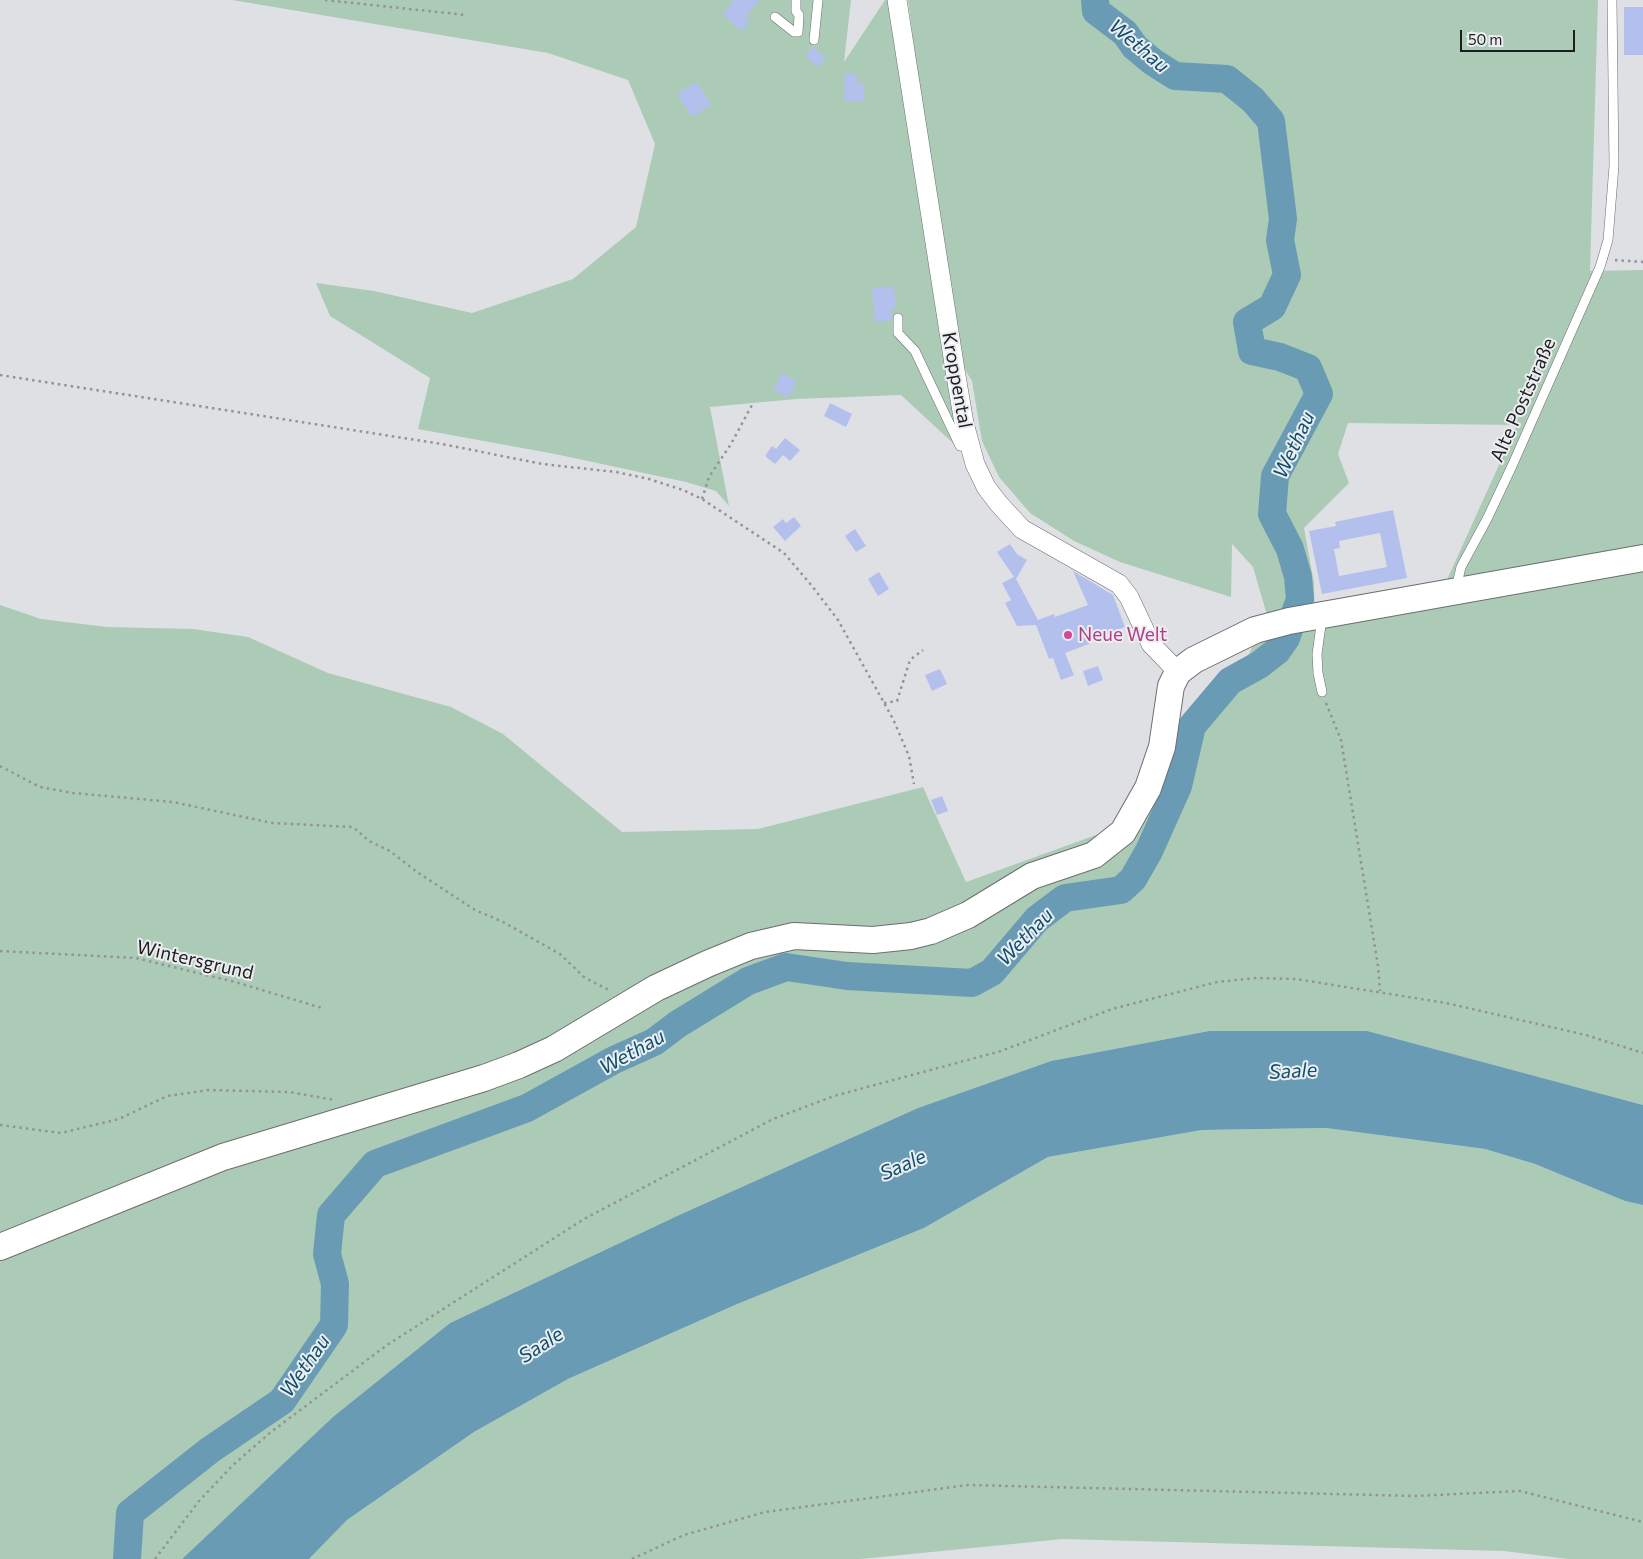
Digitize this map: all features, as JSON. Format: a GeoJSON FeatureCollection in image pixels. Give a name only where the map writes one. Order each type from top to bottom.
{"type":"FeatureCollection","features":[{"type":"Feature","properties":{"kind":"main road"},"geometry":{"type":"LineString","coordinates":[[0,1247],[223,1157],[519,1066],[554,1049],[656,988],[707,964],[780,938],[807,936],[874,940],[902,938],[931,931],[968,915],[1032,876],[1094,855],[1122,832],[1148,788],[1162,747],[1170,686],[1186,666],[1255,630],[1316,616],[1643,558]]}},
{"type":"Feature","properties":{"kind":"street","name":"Kroppental"},"geometry":{"type":"LineString","coordinates":[[896,0],[944,304],[970,447],[986,487],[1009,517],[1037,539],[1119,584],[1129,597],[1151,644],[1186,666]]}},
{"type":"Feature","properties":{"kind":"lane"},"geometry":{"type":"LineString","coordinates":[[775,17],[794,32],[798,32],[799,15],[796,11],[796,0]]}},
{"type":"Feature","properties":{"kind":"lane","name":"Alte Poststraße"},"geometry":{"type":"LineString","coordinates":[[1459,590],[1458,580],[1461,567],[1488,519],[1604,258],[1608,240],[1613,175],[1612,0]]}},
{"type":"Feature","properties":{"kind":"lane"},"geometry":{"type":"LineString","coordinates":[[814,40],[817,1]]}},
{"type":"Feature","properties":{"kind":"lane"},"geometry":{"type":"LineString","coordinates":[[898,318],[898,334],[915,351],[960,446],[970,447]]}},
{"type":"Feature","properties":{"kind":"lane"},"geometry":{"type":"LineString","coordinates":[[1316,616],[1323,627],[1317,654],[1322,692]]}},
{"type":"Feature","properties":{"kind":"path"},"geometry":{"type":"LineString","coordinates":[[325,0],[466,15]]}},
{"type":"Feature","properties":{"kind":"path"},"geometry":{"type":"LineString","coordinates":[[1604,258],[1622,262],[1643,262]]}},
{"type":"Feature","properties":{"kind":"path"},"geometry":{"type":"LineString","coordinates":[[0,375],[442,444],[542,464],[616,472],[649,479],[702,499],[784,553],[838,620],[884,703],[909,756],[914,784]]}},
{"type":"Feature","properties":{"kind":"path"},"geometry":{"type":"LineString","coordinates":[[702,499],[709,477],[731,444],[752,404]]}},
{"type":"Feature","properties":{"kind":"path"},"geometry":{"type":"LineString","coordinates":[[884,703],[897,701],[910,660],[923,650]]}},
{"type":"Feature","properties":{"kind":"path"},"geometry":{"type":"LineString","coordinates":[[1322,692],[1342,749],[1378,966],[1380,991]]}},
{"type":"Feature","properties":{"kind":"path"},"geometry":{"type":"LineString","coordinates":[[0,766],[40,787],[73,793],[173,802],[272,823],[353,827],[369,841],[390,851],[417,872],[475,910],[503,922],[560,954],[585,978],[625,997],[630,1003]]}},
{"type":"Feature","properties":{"kind":"path","name":"Wintersgrund"},"geometry":{"type":"LineString","coordinates":[[0,951],[136,958],[235,982],[322,1008]]}},
{"type":"Feature","properties":{"kind":"path"},"geometry":{"type":"LineString","coordinates":[[155,1559],[199,1501],[233,1465],[271,1432],[387,1345],[584,1219],[772,1119],[834,1096],[1001,1051],[1112,1009],[1217,982],[1257,978],[1296,979],[1446,1003],[1586,1035],[1643,1054]]}},
{"type":"Feature","properties":{"kind":"path"},"geometry":{"type":"LineString","coordinates":[[0,1125],[61,1133],[119,1119],[168,1096],[209,1090],[289,1092],[336,1100]]}},
{"type":"Feature","properties":{"kind":"path"},"geometry":{"type":"LineString","coordinates":[[632,1559],[684,1535],[765,1512],[968,1485],[1415,1496],[1520,1492],[1643,1522]]}},
{"type":"Feature","properties":{"kind":"green space"},"geometry":{"type":"Polygon","coordinates":[[[232,0],[851,0],[844,62],[885,0],[890,0],[946,372],[969,458],[901,395],[796,399],[710,407],[729,506],[716,491],[686,482],[555,454],[418,429],[430,378],[330,316],[316,283],[374,291],[472,313],[573,279],[636,227],[655,144],[628,80],[548,53],[232,0]]]}},
{"type":"Feature","properties":{"kind":"green space"},"geometry":{"type":"Polygon","coordinates":[[[908,0],[1598,0],[1590,271],[1643,270],[1643,1105],[1366,1031],[1209,1031],[1051,1061],[918,1108],[677,1216],[450,1323],[334,1416],[182,1559],[0,1559],[0,605],[41,619],[107,627],[193,629],[248,637],[328,673],[451,707],[503,734],[622,832],[758,829],[923,787],[966,882],[1096,835],[1123,840],[1174,736],[1216,687],[1249,654],[1267,615],[1253,567],[1232,544],[1231,597],[1120,562],[1074,541],[1030,513],[999,477],[982,441],[972,381],[962,365],[928,153],[908,0]],[[1348,423],[1338,454],[1349,483],[1304,528],[1314,583],[1315,626],[1436,604],[1517,425],[1348,423]]]}},
{"type":"Feature","properties":{"kind":"green space"},"geometry":{"type":"Polygon","coordinates":[[[1326,1128],[1485,1149],[1535,1164],[1625,1201],[1643,1205],[1643,1559],[1568,1559],[1504,1551],[1063,1539],[861,1559],[309,1559],[347,1520],[474,1432],[568,1379],[735,1305],[924,1228],[1048,1157],[1202,1130],[1326,1128]]]}},
{"type":"Feature","properties":{"kind":"water","name":"Saale"},"geometry":{"type":"Polygon","coordinates":[[[1209,1031],[1367,1031],[1643,1105],[1643,1205],[1625,1201],[1535,1164],[1485,1149],[1326,1128],[1202,1130],[1048,1157],[924,1228],[735,1305],[568,1379],[474,1432],[347,1520],[309,1559],[182,1559],[334,1416],[450,1323],[677,1216],[918,1108],[1051,1061],[1209,1031]]]}},
{"type":"Feature","properties":{"kind":"building"},"geometry":{"type":"Polygon","coordinates":[[[734,0],[759,0],[745,17],[750,21],[742,31],[722,14],[734,0]]]}},
{"type":"Feature","properties":{"kind":"building"},"geometry":{"type":"Polygon","coordinates":[[[1624,7],[1643,7],[1643,55],[1624,55],[1624,7]]]}},
{"type":"Feature","properties":{"kind":"building"},"geometry":{"type":"Polygon","coordinates":[[[813,47],[825,58],[818,67],[805,56],[813,47]]]}},
{"type":"Feature","properties":{"kind":"building"},"geometry":{"type":"Polygon","coordinates":[[[845,73],[857,74],[856,83],[864,83],[863,102],[844,101],[845,73]]]}},
{"type":"Feature","properties":{"kind":"building"},"geometry":{"type":"Polygon","coordinates":[[[697,82],[711,105],[692,117],[677,94],[697,82]]]}},
{"type":"Feature","properties":{"kind":"building"},"geometry":{"type":"Polygon","coordinates":[[[894,286],[896,308],[891,308],[892,320],[875,322],[872,288],[894,286]]]}},
{"type":"Feature","properties":{"kind":"building"},"geometry":{"type":"Polygon","coordinates":[[[782,373],[797,382],[788,398],[773,389],[782,373]]]}},
{"type":"Feature","properties":{"kind":"building"},"geometry":{"type":"Polygon","coordinates":[[[830,403],[852,414],[846,427],[824,416],[830,403]]]}},
{"type":"Feature","properties":{"kind":"building"},"geometry":{"type":"Polygon","coordinates":[[[785,438],[800,450],[790,461],[783,455],[775,464],[765,456],[772,446],[776,449],[785,438]]]}},
{"type":"Feature","properties":{"kind":"building"},"geometry":{"type":"Polygon","coordinates":[[[1393,510],[1407,578],[1322,594],[1309,531],[1336,526],[1335,522],[1393,510]],[[1380,533],[1339,541],[1340,548],[1334,549],[1339,576],[1387,567],[1380,533]]]}},
{"type":"Feature","properties":{"kind":"building"},"geometry":{"type":"Polygon","coordinates":[[[794,517],[801,526],[785,541],[773,527],[783,519],[786,523],[794,517]]]}},
{"type":"Feature","properties":{"kind":"building"},"geometry":{"type":"Polygon","coordinates":[[[855,529],[866,546],[856,552],[845,536],[855,529]]]}},
{"type":"Feature","properties":{"kind":"building"},"geometry":{"type":"Polygon","coordinates":[[[1010,544],[1017,554],[1027,560],[1016,579],[1038,620],[1054,614],[1055,617],[1088,605],[1073,571],[1113,595],[1125,627],[1088,641],[1089,644],[1065,653],[1074,675],[1061,680],[1053,658],[1049,659],[1036,625],[1017,626],[1005,603],[1011,600],[1002,583],[1014,577],[997,552],[1010,544]]]}},
{"type":"Feature","properties":{"kind":"building"},"geometry":{"type":"Polygon","coordinates":[[[879,572],[889,589],[878,596],[868,579],[879,572]]]}},
{"type":"Feature","properties":{"kind":"building"},"geometry":{"type":"Polygon","coordinates":[[[1098,666],[1103,680],[1088,686],[1083,671],[1098,666]]]}},
{"type":"Feature","properties":{"kind":"building"},"geometry":{"type":"Polygon","coordinates":[[[940,669],[947,684],[932,691],[925,675],[940,669]]]}},
{"type":"Feature","properties":{"kind":"building"},"geometry":{"type":"Polygon","coordinates":[[[942,796],[948,811],[937,815],[931,800],[942,796]]]}},
{"type":"Feature","properties":{"kind":"waterway","name":"Wethau"},"geometry":{"type":"LineString","coordinates":[[127,1559],[130,1513],[210,1450],[282,1401],[334,1325],[335,1284],[327,1254],[331,1215],[375,1164],[527,1108],[614,1060],[654,1042],[678,1024],[748,981],[786,967],[847,976],[972,983],[992,972],[1037,919],[1065,898],[1121,890],[1133,879],[1149,851],[1178,786],[1192,726],[1230,681],[1259,665],[1277,651],[1286,638],[1300,599],[1298,577],[1290,549],[1272,514],[1275,476],[1319,394],[1308,368],[1280,357],[1252,351],[1247,322],[1272,307],[1287,275],[1280,240],[1283,219],[1271,121],[1253,100],[1227,79],[1175,76],[1153,62],[1135,47],[1125,33],[1096,11],[1095,0]]}},
{"type":"Feature","properties":{"kind":"place","name":"Neue Welt"},"geometry":{"type":"Point","coordinates":[1068,635]}}]}
